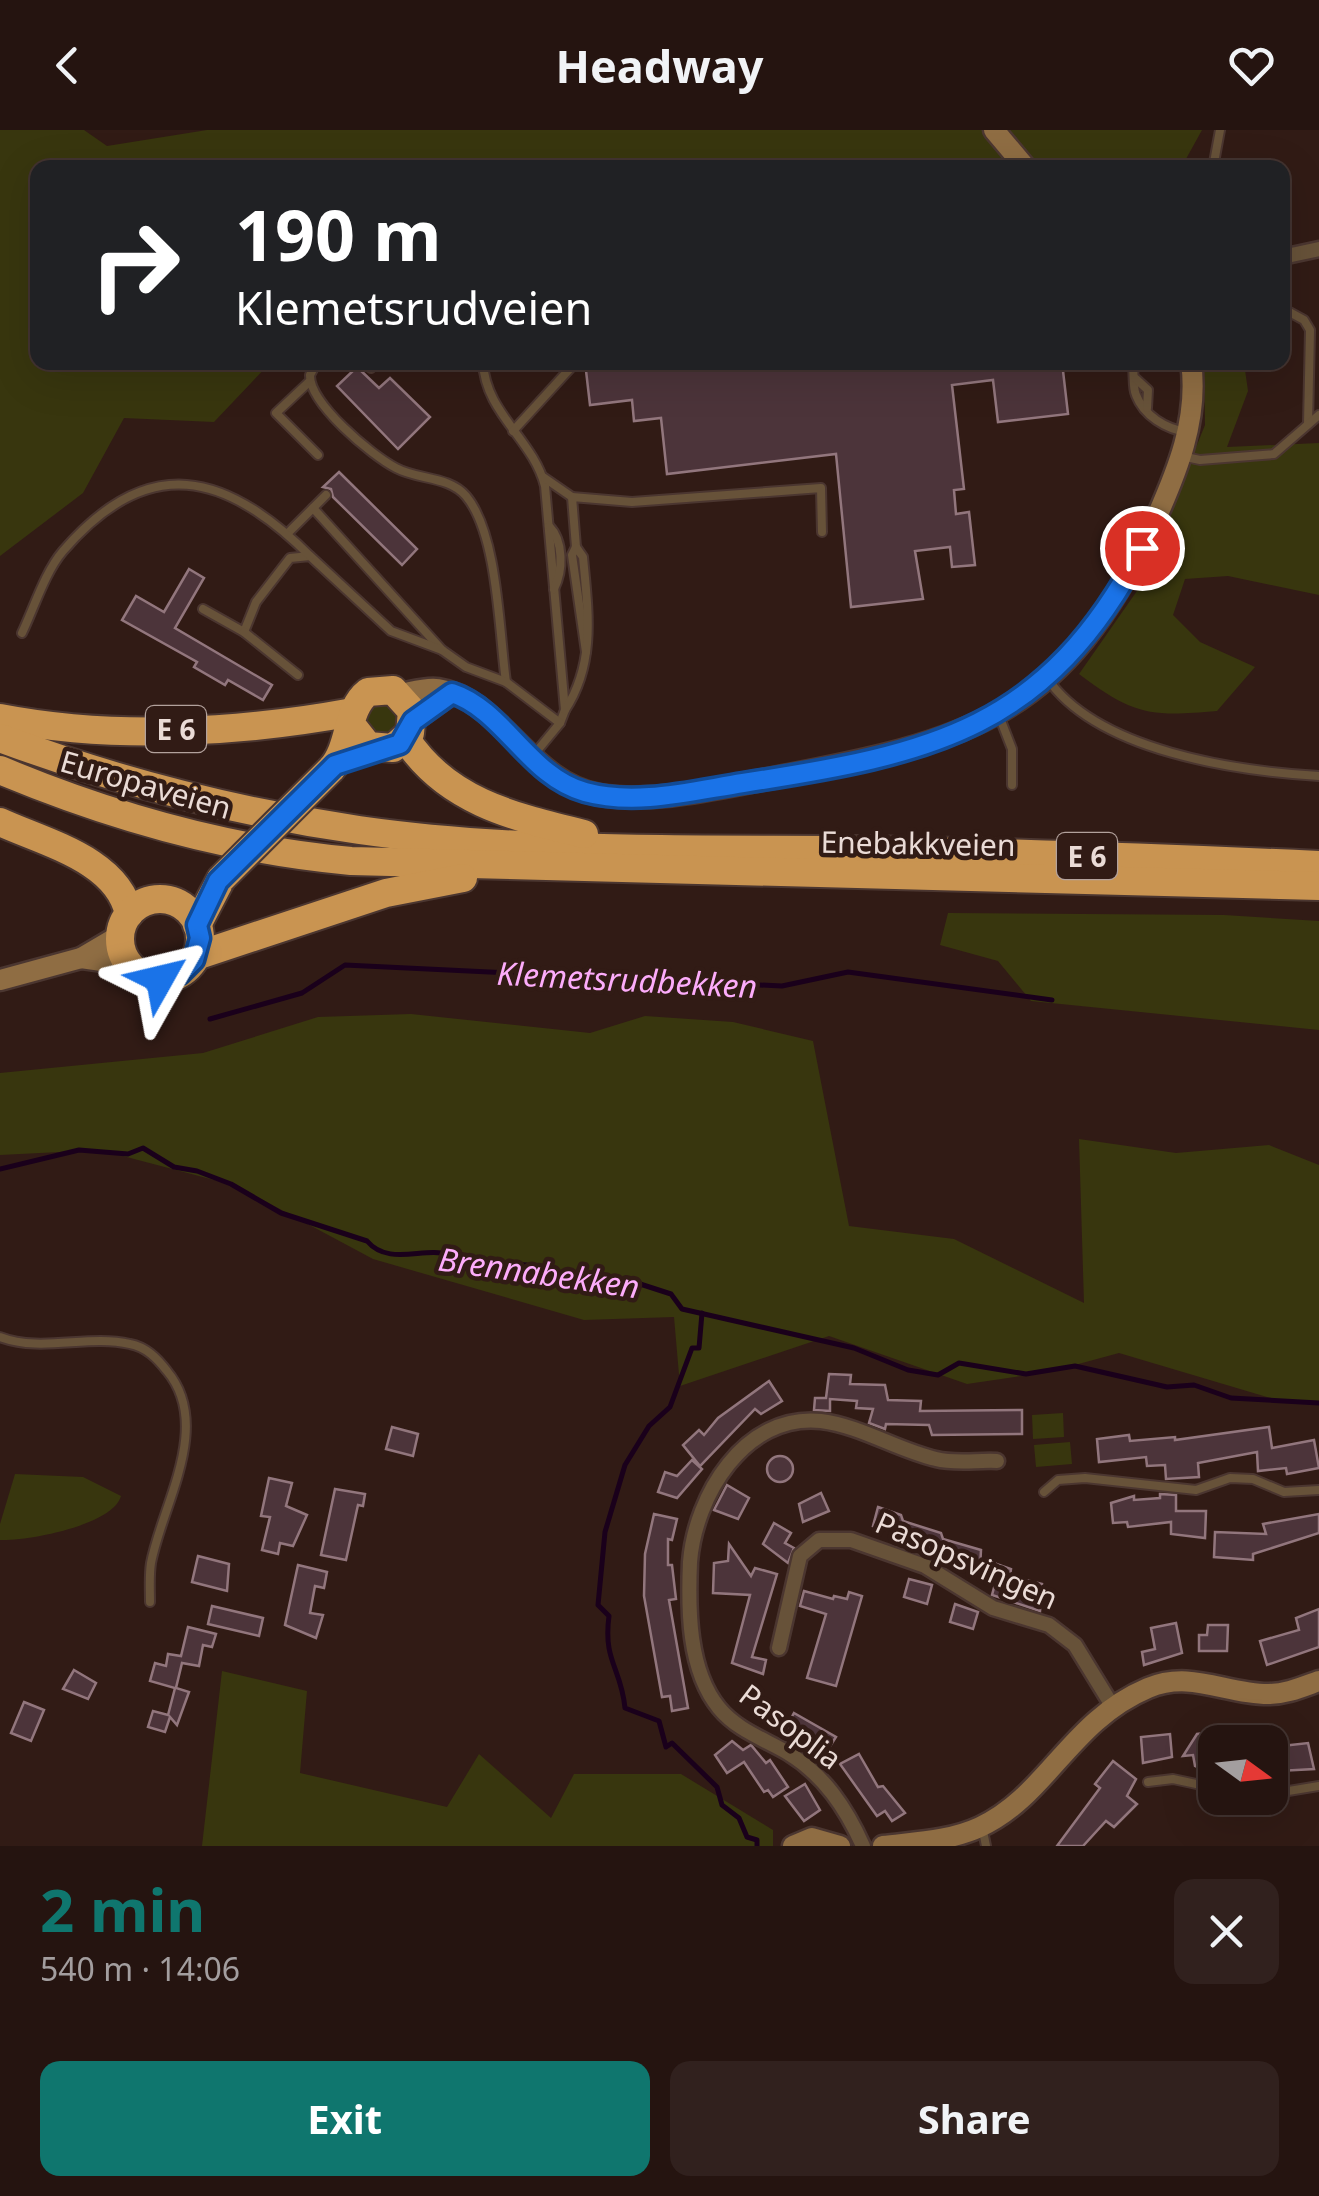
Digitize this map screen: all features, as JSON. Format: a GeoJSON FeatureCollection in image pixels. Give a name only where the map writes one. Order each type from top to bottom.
{"type":"FeatureCollection","features":[{"type":"Feature","properties":{"kind":"highway","name":"E 6"},"geometry":{"type":"LineString","coordinates":[[0,718],[84,731],[129,732],[353,719],[361,697],[376,689],[400,694],[423,764],[473,800],[525,819],[638,847]]}},
{"type":"Feature","properties":{"kind":"highway"},"geometry":{"type":"LineString","coordinates":[[353,719],[362,742],[376,749]]}},
{"type":"Feature","properties":{"kind":"highway"},"geometry":{"type":"LineString","coordinates":[[333,767],[353,719]]}},
{"type":"Feature","properties":{"kind":"highway"},"geometry":{"type":"LineString","coordinates":[[196,956],[197,925],[219,880],[333,767],[376,749],[392,748],[410,730]]}},
{"type":"Feature","properties":{"kind":"highway","name":"Europaveien"},"geometry":{"type":"LineString","coordinates":[[0,738],[176,794],[517,856]]}},
{"type":"Feature","properties":{"kind":"highway","name":"Europaveien"},"geometry":{"type":"LineString","coordinates":[[0,770],[176,831],[322,858],[517,856]]}},
{"type":"Feature","properties":{"kind":"highway"},"geometry":{"type":"LineString","coordinates":[[0,822],[96,867],[118,882],[125,924],[122,953],[130,966]]}},
{"type":"Feature","properties":{"kind":"highway","name":"Enebakkveien"},"geometry":{"type":"LineString","coordinates":[[517,856],[638,847],[1111,856],[1319,866]]}},
{"type":"Feature","properties":{"kind":"highway","name":"E 6"},"geometry":{"type":"LineString","coordinates":[[130,966],[146,976],[165,979],[183,971],[196,956],[386,893],[517,856]]}},
{"type":"Feature","properties":{"kind":"highway","name":"Enebakkveien"},"geometry":{"type":"LineString","coordinates":[[517,856],[1319,886]]}},
{"type":"Feature","properties":{"kind":"highway"},"geometry":{"type":"LineString","coordinates":[[125,924],[146,902],[171,901],[219,880]]}},
{"type":"Feature","properties":{"kind":"highway"},"geometry":{"type":"LineString","coordinates":[[171,901],[189,912],[197,925]]}},
{"type":"Feature","properties":{"kind":"street"},"geometry":{"type":"LineString","coordinates":[[994,130],[1019,160]]}},
{"type":"Feature","properties":{"kind":"street"},"geometry":{"type":"LineString","coordinates":[[1290,255],[1319,249]]}},
{"type":"Feature","properties":{"kind":"street"},"geometry":{"type":"LineString","coordinates":[[400,694],[430,688],[452,693],[471,703],[530,759],[560,781],[585,792],[642,798],[904,752],[941,741],[998,714],[1047,678],[1104,617],[1182,456],[1188,432],[1190,370]]}},
{"type":"Feature","properties":{"kind":"street"},"geometry":{"type":"LineString","coordinates":[[410,730],[452,693]]}},
{"type":"Feature","properties":{"kind":"street"},"geometry":{"type":"LineString","coordinates":[[0,980],[81,958],[125,924]]}},
{"type":"Feature","properties":{"kind":"street"},"geometry":{"type":"LineString","coordinates":[[81,958],[130,966]]}},
{"type":"Feature","properties":{"kind":"street","name":"Pasoplia"},"geometry":{"type":"LineString","coordinates":[[863,1846],[819,1776],[733,1722],[706,1692],[694,1645],[690,1587],[692,1547],[703,1500],[718,1474],[748,1448],[773,1431],[802,1422],[841,1426],[938,1460],[996,1461]]}},
{"type":"Feature","properties":{"kind":"street","name":"Pasopsvingen"},"geometry":{"type":"LineString","coordinates":[[779,1648],[800,1556],[819,1540],[851,1540],[925,1566],[994,1608],[1060,1631],[1080,1652],[1113,1707]]}},
{"type":"Feature","properties":{"kind":"street"},"geometry":{"type":"LineString","coordinates":[[883,1846],[984,1836],[1076,1736],[1113,1707],[1148,1688],[1175,1680],[1266,1694],[1319,1681]]}},
{"type":"Feature","properties":{"kind":"street"},"geometry":{"type":"LineString","coordinates":[[793,1846],[812,1838],[840,1846]]}},
{"type":"Feature","properties":{"kind":"lane"},"geometry":{"type":"LineString","coordinates":[[1215,160],[1220,130]]}},
{"type":"Feature","properties":{"kind":"lane"},"geometry":{"type":"LineString","coordinates":[[1290,312],[1304,320],[1313,345],[1308,426]]}},
{"type":"Feature","properties":{"kind":"lane"},"geometry":{"type":"LineString","coordinates":[[314,370],[309,382],[276,413],[318,455]]}},
{"type":"Feature","properties":{"kind":"lane"},"geometry":{"type":"LineString","coordinates":[[485,370],[492,402],[535,456],[542,476],[550,526],[550,575],[565,710]]}},
{"type":"Feature","properties":{"kind":"lane"},"geometry":{"type":"LineString","coordinates":[[512,430],[568,370]]}},
{"type":"Feature","properties":{"kind":"lane"},"geometry":{"type":"LineString","coordinates":[[1134,370],[1136,396],[1161,425],[1188,432]]}},
{"type":"Feature","properties":{"kind":"lane"},"geometry":{"type":"LineString","coordinates":[[309,382],[315,398],[393,467],[449,484],[464,494],[483,523],[506,682]]}},
{"type":"Feature","properties":{"kind":"lane"},"geometry":{"type":"LineString","coordinates":[[1182,456],[1200,460],[1274,454],[1319,415]]}},
{"type":"Feature","properties":{"kind":"lane"},"geometry":{"type":"LineString","coordinates":[[542,476],[572,497],[632,502],[821,488],[822,532]]}},
{"type":"Feature","properties":{"kind":"lane"},"geometry":{"type":"LineString","coordinates":[[22,633],[62,552],[130,494],[172,486],[213,488],[253,505],[391,631],[442,650]]}},
{"type":"Feature","properties":{"kind":"lane"},"geometry":{"type":"LineString","coordinates":[[288,533],[326,495]]}},
{"type":"Feature","properties":{"kind":"lane"},"geometry":{"type":"LineString","coordinates":[[530,759],[560,723],[584,669],[590,633],[572,497]]}},
{"type":"Feature","properties":{"kind":"lane"},"geometry":{"type":"LineString","coordinates":[[313,508],[442,650],[466,667],[506,682],[560,723]]}},
{"type":"Feature","properties":{"kind":"lane"},"geometry":{"type":"LineString","coordinates":[[244,632],[256,602],[290,558],[310,556]]}},
{"type":"Feature","properties":{"kind":"lane"},"geometry":{"type":"LineString","coordinates":[[203,610],[244,632],[298,674]]}},
{"type":"Feature","properties":{"kind":"lane"},"geometry":{"type":"LineString","coordinates":[[1047,678],[1068,704],[1123,736],[1248,768],[1319,776]]}},
{"type":"Feature","properties":{"kind":"lane"},"geometry":{"type":"LineString","coordinates":[[998,714],[1012,749],[1012,785]]}},
{"type":"Feature","properties":{"kind":"lane"},"geometry":{"type":"LineString","coordinates":[[0,1337],[32,1343],[106,1340],[134,1344],[155,1356],[178,1388],[184,1430],[181,1461],[151,1562],[150,1602]]}},
{"type":"Feature","properties":{"kind":"lane"},"geometry":{"type":"LineString","coordinates":[[1044,1492],[1058,1480],[1085,1478],[1196,1490],[1230,1478],[1253,1479],[1284,1492],[1319,1490]]}},
{"type":"Feature","properties":{"kind":"lane"},"geometry":{"type":"LineString","coordinates":[[1148,1782],[1173,1778],[1198,1784]]}},
{"type":"Feature","properties":{"kind":"lane"},"geometry":{"type":"LineString","coordinates":[[1288,1791],[1319,1786]]}},
{"type":"Feature","properties":{"kind":"shaded area"},"geometry":{"type":"Polygon","coordinates":[[[0,130],[84,130],[107,146],[207,130],[1202,130],[1185,160],[30,160],[30,370],[263,370],[214,422],[124,418],[83,493],[0,556],[0,130]]]}},
{"type":"Feature","properties":{"kind":"shaded area"},"geometry":{"type":"Polygon","coordinates":[[[1204,370],[1245,370],[1248,391],[1227,447],[1319,443],[1319,595],[1228,576],[1185,579],[1173,615],[1200,642],[1255,667],[1217,711],[1158,713],[1114,698],[1079,674],[1139,588],[1205,425],[1204,370]]]}},
{"type":"Feature","properties":{"kind":"shaded area"},"geometry":{"type":"Polygon","coordinates":[[[370,702],[400,705],[397,735],[379,739],[363,719],[370,702]]]}},
{"type":"Feature","properties":{"kind":"shaded area"},"geometry":{"type":"Polygon","coordinates":[[[948,913],[1224,915],[1319,921],[1319,1030],[1031,1001],[998,961],[940,945],[948,913]]]}},
{"type":"Feature","properties":{"kind":"shaded area"},"geometry":{"type":"Polygon","coordinates":[[[411,1014],[590,1033],[645,1016],[733,1022],[813,1041],[849,1226],[954,1239],[1084,1303],[1079,1139],[1176,1153],[1269,1145],[1319,1165],[1319,1402],[1277,1400],[1119,1353],[1049,1372],[967,1384],[829,1336],[680,1386],[674,1317],[584,1320],[373,1259],[237,1186],[100,1150],[0,1155],[0,1073],[203,1053],[318,1017],[411,1014]]]}},
{"type":"Feature","properties":{"kind":"shaded area"},"geometry":{"type":"Polygon","coordinates":[[[1063,1413],[1064,1437],[1033,1439],[1032,1415],[1063,1413]]]}},
{"type":"Feature","properties":{"kind":"shaded area"},"geometry":{"type":"Polygon","coordinates":[[[1070,1442],[1072,1464],[1036,1467],[1034,1445],[1070,1442]]]}},
{"type":"Feature","properties":{"kind":"shaded area"},"geometry":{"type":"Polygon","coordinates":[[[15,1474],[83,1477],[121,1496],[115,1506],[87,1523],[30,1538],[0,1540],[0,1524],[15,1474]]]}},
{"type":"Feature","properties":{"kind":"shaded area"},"geometry":{"type":"Polygon","coordinates":[[[222,1671],[307,1691],[300,1773],[447,1807],[479,1754],[551,1818],[574,1774],[681,1774],[773,1830],[773,1846],[202,1846],[222,1671]]]}},
{"type":"Feature","properties":{"kind":"building"},"geometry":{"type":"Polygon","coordinates":[[[354,370],[360,370],[379,388],[390,378],[430,417],[398,449],[337,386],[354,370]]]}},
{"type":"Feature","properties":{"kind":"building"},"geometry":{"type":"Polygon","coordinates":[[[586,370],[1063,370],[1068,414],[998,422],[993,380],[952,385],[964,489],[954,490],[956,514],[969,512],[975,565],[952,567],[950,547],[915,551],[923,599],[851,607],[836,454],[667,474],[661,418],[634,421],[632,400],[590,405],[586,370]]]}},
{"type":"Feature","properties":{"kind":"building"},"geometry":{"type":"Polygon","coordinates":[[[339,472],[417,549],[402,565],[333,497],[331,489],[323,487],[339,472]]]}},
{"type":"Feature","properties":{"kind":"building"},"geometry":{"type":"Polygon","coordinates":[[[189,569],[204,578],[175,628],[272,685],[263,700],[228,680],[225,685],[194,667],[197,662],[122,620],[136,596],[164,612],[189,569]]]}},
{"type":"Feature","properties":{"kind":"building"},"geometry":{"type":"Polygon","coordinates":[[[829,1374],[851,1375],[850,1384],[885,1385],[888,1400],[921,1401],[920,1411],[1022,1410],[1022,1434],[932,1435],[929,1425],[886,1424],[885,1429],[869,1423],[873,1409],[856,1408],[857,1401],[830,1399],[830,1411],[814,1410],[815,1398],[826,1398],[829,1374]]]}},
{"type":"Feature","properties":{"kind":"building"},"geometry":{"type":"Polygon","coordinates":[[[769,1381],[782,1401],[761,1414],[755,1409],[700,1466],[683,1445],[699,1430],[704,1435],[718,1418],[769,1381]]]}},
{"type":"Feature","properties":{"kind":"building"},"geometry":{"type":"Polygon","coordinates":[[[392,1427],[418,1434],[413,1456],[386,1449],[392,1427]]]}},
{"type":"Feature","properties":{"kind":"building"},"geometry":{"type":"Polygon","coordinates":[[[1269,1427],[1272,1448],[1314,1440],[1319,1468],[1287,1474],[1286,1468],[1258,1471],[1257,1452],[1198,1463],[1199,1477],[1166,1479],[1165,1465],[1147,1466],[1146,1457],[1099,1462],[1097,1439],[1129,1435],[1130,1441],[1175,1440],[1269,1427]]]}},
{"type":"Feature","properties":{"kind":"building"},"geometry":{"type":"Polygon","coordinates":[[[780,1456],[789,1460],[793,1469],[789,1478],[780,1482],[771,1478],[767,1469],[771,1460],[780,1456]]]}},
{"type":"Feature","properties":{"kind":"building"},"geometry":{"type":"Polygon","coordinates":[[[692,1460],[702,1469],[677,1498],[658,1492],[665,1472],[677,1476],[692,1460]]]}},
{"type":"Feature","properties":{"kind":"building"},"geometry":{"type":"Polygon","coordinates":[[[269,1478],[292,1483],[286,1506],[307,1515],[293,1546],[280,1543],[278,1554],[262,1550],[270,1517],[261,1516],[269,1478]]]}},
{"type":"Feature","properties":{"kind":"building"},"geometry":{"type":"Polygon","coordinates":[[[727,1485],[749,1498],[738,1519],[714,1510],[727,1485]]]}},
{"type":"Feature","properties":{"kind":"building"},"geometry":{"type":"Polygon","coordinates":[[[335,1489],[365,1494],[363,1506],[358,1505],[346,1560],[321,1555],[335,1489]]]}},
{"type":"Feature","properties":{"kind":"building"},"geometry":{"type":"Polygon","coordinates":[[[821,1493],[829,1511],[803,1522],[799,1504],[821,1493]]]}},
{"type":"Feature","properties":{"kind":"building"},"geometry":{"type":"Polygon","coordinates":[[[1160,1494],[1176,1495],[1176,1511],[1206,1511],[1205,1538],[1171,1534],[1171,1522],[1128,1527],[1127,1522],[1113,1523],[1111,1503],[1134,1496],[1134,1500],[1160,1498],[1160,1494]]]}},
{"type":"Feature","properties":{"kind":"building"},"geometry":{"type":"Polygon","coordinates":[[[878,1507],[901,1515],[903,1521],[941,1533],[943,1539],[981,1550],[980,1569],[953,1562],[955,1556],[899,1545],[902,1534],[873,1526],[878,1507]]]}},
{"type":"Feature","properties":{"kind":"building"},"geometry":{"type":"Polygon","coordinates":[[[654,1514],[677,1519],[672,1540],[668,1539],[668,1565],[672,1565],[676,1599],[669,1600],[688,1708],[672,1711],[670,1696],[662,1697],[644,1596],[645,1554],[654,1514]]]}},
{"type":"Feature","properties":{"kind":"building"},"geometry":{"type":"Polygon","coordinates":[[[1319,1514],[1319,1533],[1253,1554],[1253,1560],[1214,1557],[1215,1532],[1266,1534],[1263,1524],[1319,1514]]]}},
{"type":"Feature","properties":{"kind":"building"},"geometry":{"type":"Polygon","coordinates":[[[774,1523],[791,1533],[785,1543],[794,1548],[788,1563],[763,1544],[774,1523]]]}},
{"type":"Feature","properties":{"kind":"building"},"geometry":{"type":"Polygon","coordinates":[[[729,1544],[751,1576],[755,1568],[777,1574],[752,1657],[766,1660],[763,1674],[732,1663],[750,1595],[713,1593],[714,1563],[728,1561],[729,1544]]]}},
{"type":"Feature","properties":{"kind":"building"},"geometry":{"type":"Polygon","coordinates":[[[198,1556],[229,1564],[227,1591],[192,1582],[198,1556]]]}},
{"type":"Feature","properties":{"kind":"building"},"geometry":{"type":"Polygon","coordinates":[[[988,1561],[1011,1569],[1010,1576],[1042,1584],[1040,1611],[992,1595],[995,1584],[984,1581],[988,1561]]]}},
{"type":"Feature","properties":{"kind":"building"},"geometry":{"type":"Polygon","coordinates":[[[298,1565],[327,1572],[324,1588],[315,1586],[310,1613],[323,1615],[316,1638],[285,1625],[298,1565]]]}},
{"type":"Feature","properties":{"kind":"building"},"geometry":{"type":"Polygon","coordinates":[[[909,1579],[932,1585],[927,1604],[904,1597],[909,1579]]]}},
{"type":"Feature","properties":{"kind":"building"},"geometry":{"type":"Polygon","coordinates":[[[804,1591],[833,1599],[847,1599],[849,1592],[862,1596],[836,1686],[807,1678],[826,1614],[800,1606],[804,1591]]]}},
{"type":"Feature","properties":{"kind":"building"},"geometry":{"type":"Polygon","coordinates":[[[955,1604],[978,1612],[973,1629],[950,1622],[955,1604]]]}},
{"type":"Feature","properties":{"kind":"building"},"geometry":{"type":"Polygon","coordinates":[[[212,1606],[263,1618],[259,1636],[208,1624],[212,1606]]]}},
{"type":"Feature","properties":{"kind":"building"},"geometry":{"type":"Polygon","coordinates":[[[1319,1609],[1319,1647],[1267,1665],[1260,1641],[1299,1630],[1296,1618],[1319,1609]]]}},
{"type":"Feature","properties":{"kind":"building"},"geometry":{"type":"Polygon","coordinates":[[[1176,1623],[1182,1653],[1144,1665],[1142,1652],[1155,1649],[1151,1628],[1176,1623]]]}},
{"type":"Feature","properties":{"kind":"building"},"geometry":{"type":"Polygon","coordinates":[[[1208,1625],[1228,1625],[1227,1651],[1199,1651],[1199,1635],[1207,1635],[1208,1625]]]}},
{"type":"Feature","properties":{"kind":"building"},"geometry":{"type":"Polygon","coordinates":[[[188,1627],[216,1634],[212,1647],[203,1645],[199,1666],[182,1663],[176,1688],[189,1692],[177,1725],[170,1717],[165,1732],[148,1727],[153,1711],[168,1715],[175,1688],[150,1681],[155,1663],[166,1666],[168,1654],[181,1656],[188,1627]]]}},
{"type":"Feature","properties":{"kind":"building"},"geometry":{"type":"Polygon","coordinates":[[[74,1670],[96,1683],[88,1699],[63,1689],[74,1670]]]}},
{"type":"Feature","properties":{"kind":"building"},"geometry":{"type":"Polygon","coordinates":[[[24,1702],[44,1710],[31,1741],[11,1733],[24,1702]]]}},
{"type":"Feature","properties":{"kind":"building"},"geometry":{"type":"Polygon","coordinates":[[[794,1713],[836,1737],[829,1748],[784,1731],[794,1713]]]}},
{"type":"Feature","properties":{"kind":"building"},"geometry":{"type":"Polygon","coordinates":[[[1170,1734],[1172,1757],[1143,1763],[1141,1737],[1170,1734]]]}},
{"type":"Feature","properties":{"kind":"building"},"geometry":{"type":"Polygon","coordinates":[[[1197,1734],[1198,1768],[1193,1755],[1183,1756],[1197,1734]]]}},
{"type":"Feature","properties":{"kind":"building"},"geometry":{"type":"Polygon","coordinates":[[[732,1741],[743,1750],[751,1745],[766,1763],[770,1760],[788,1787],[773,1797],[768,1790],[764,1792],[744,1762],[727,1773],[715,1755],[732,1741]]]}},
{"type":"Feature","properties":{"kind":"building"},"geometry":{"type":"Polygon","coordinates":[[[1308,1743],[1314,1769],[1288,1770],[1288,1745],[1308,1743]]]}},
{"type":"Feature","properties":{"kind":"building"},"geometry":{"type":"Polygon","coordinates":[[[859,1754],[878,1787],[883,1786],[905,1813],[892,1821],[885,1811],[877,1816],[840,1764],[859,1754]]]}},
{"type":"Feature","properties":{"kind":"building"},"geometry":{"type":"Polygon","coordinates":[[[1113,1761],[1136,1779],[1127,1796],[1137,1804],[1114,1827],[1106,1821],[1083,1846],[1057,1846],[1100,1788],[1095,1784],[1113,1761]]]}},
{"type":"Feature","properties":{"kind":"building"},"geometry":{"type":"Polygon","coordinates":[[[805,1784],[820,1810],[804,1821],[785,1796],[805,1784]]]}},
{"type":"Feature","properties":{"kind":"waterway","name":"Klemetsrudbekken"},"geometry":{"type":"LineString","coordinates":[[210,1019],[302,993],[345,965],[782,986],[848,972],[1052,1000]]}},
{"type":"Feature","properties":{"kind":"waterway","name":"Brennabekken"},"geometry":{"type":"LineString","coordinates":[[0,1169],[79,1150],[128,1154],[143,1148],[174,1167],[231,1184],[281,1213],[367,1241],[386,1253],[439,1253],[452,1256],[468,1269],[488,1262],[526,1265],[564,1275],[637,1283],[671,1294],[682,1309],[854,1348],[908,1370],[938,1375],[959,1363],[1026,1374],[1075,1366],[1167,1387],[1194,1385],[1231,1398],[1319,1403]]}},
{"type":"Feature","properties":{"kind":"waterway"},"geometry":{"type":"LineString","coordinates":[[702,1313],[699,1348],[692,1348],[670,1407],[649,1426],[625,1465],[605,1532],[598,1605],[609,1616],[608,1644],[625,1708],[659,1721],[666,1747],[672,1743],[717,1787],[722,1805],[739,1818],[747,1837],[757,1840],[757,1846]]}},
{"type":"Feature","properties":{"kind":"route"},"geometry":{"type":"LineString","coordinates":[[160,979],[180,974],[194,960],[200,938],[197,925],[218,881],[335,765],[400,744],[422,712],[452,693],[471,703],[530,759],[560,781],[603,796],[661,796],[882,757],[960,733],[1028,694],[1082,644],[1104,617],[1142,548]]}}]}
